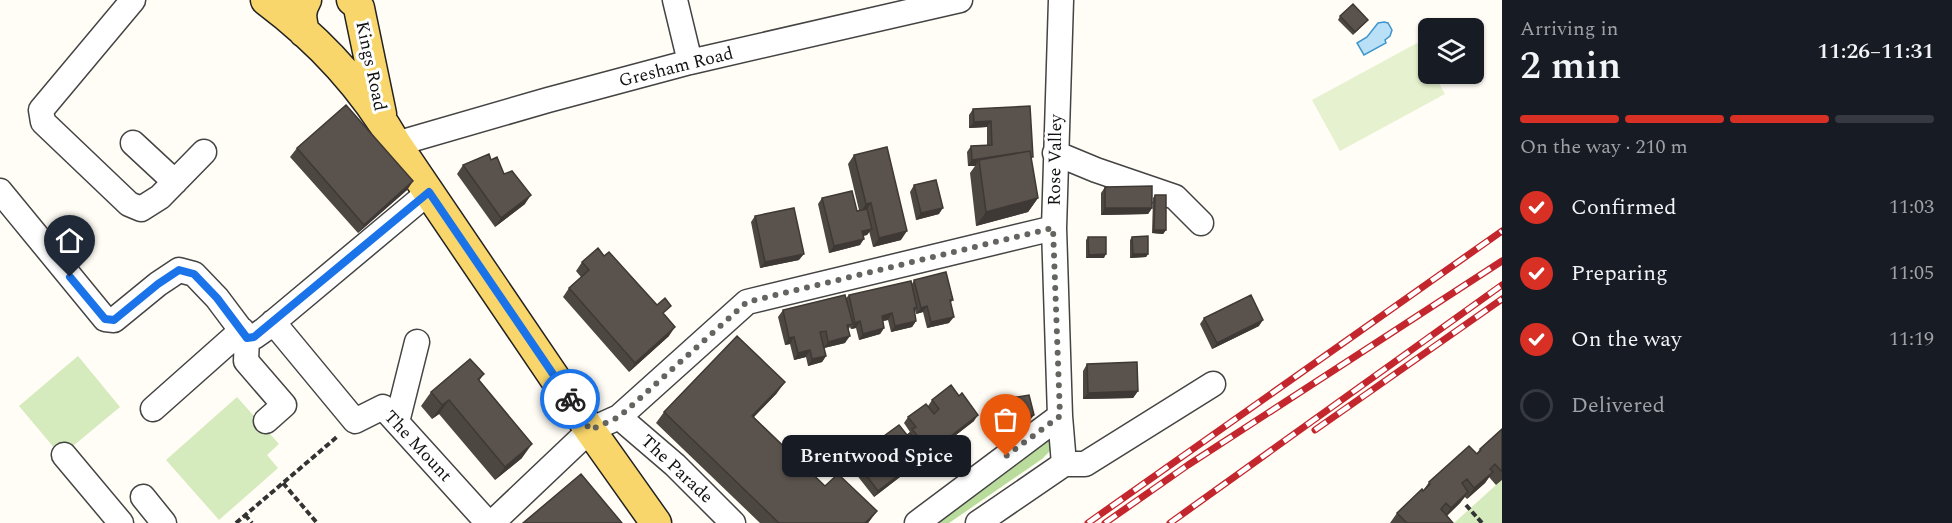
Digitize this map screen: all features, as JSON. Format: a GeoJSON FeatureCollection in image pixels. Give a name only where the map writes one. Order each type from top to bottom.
{"type":"FeatureCollection","features":[{"type":"Feature","properties":{"kind":"main road","name":"Kings Road"},"geometry":{"type":"LineString","coordinates":[[266,0],[333,58],[389,132],[590,430],[656,523]]}},
{"type":"Feature","properties":{"kind":"main road"},"geometry":{"type":"LineString","coordinates":[[306,0],[300,18],[309,37]]}},
{"type":"Feature","properties":{"kind":"main road","name":"Kings Road"},"geometry":{"type":"LineString","coordinates":[[309,37],[328,47],[341,45],[351,38],[357,29],[360,18],[356,6]]}},
{"type":"Feature","properties":{"kind":"main road","name":"Kings Road"},"geometry":{"type":"LineString","coordinates":[[356,6],[389,132]]}},
{"type":"Feature","properties":{"kind":"street"},"geometry":{"type":"LineString","coordinates":[[133,0],[41,110],[43,122],[129,204],[141,209],[160,196],[204,152]]}},
{"type":"Feature","properties":{"kind":"street"},"geometry":{"type":"LineString","coordinates":[[675,0],[690,62]]}},
{"type":"Feature","properties":{"kind":"street","name":"Gresham Road"},"geometry":{"type":"LineString","coordinates":[[389,132],[548,100],[690,62],[960,0]]}},
{"type":"Feature","properties":{"kind":"street","name":"Rose Valley"},"geometry":{"type":"LineString","coordinates":[[1062,2],[1053,228],[1064,464]]}},
{"type":"Feature","properties":{"kind":"street"},"geometry":{"type":"LineString","coordinates":[[133,143],[175,182]]}},
{"type":"Feature","properties":{"kind":"street"},"geometry":{"type":"LineString","coordinates":[[1055,153],[1096,170],[1175,197],[1200,223]]}},
{"type":"Feature","properties":{"kind":"street"},"geometry":{"type":"LineString","coordinates":[[0,191],[105,319],[114,320],[179,270],[194,274],[217,298],[244,334],[246,361],[284,405],[266,421]]}},
{"type":"Feature","properties":{"kind":"street"},"geometry":{"type":"LineString","coordinates":[[244,334],[254,337],[429,192]]}},
{"type":"Feature","properties":{"kind":"street"},"geometry":{"type":"LineString","coordinates":[[490,523],[590,430],[619,417],[747,302],[1053,228]]}},
{"type":"Feature","properties":{"kind":"street","name":"The Mount"},"geometry":{"type":"LineString","coordinates":[[273,322],[355,421],[382,407],[490,523]]}},
{"type":"Feature","properties":{"kind":"street"},"geometry":{"type":"LineString","coordinates":[[153,409],[244,334]]}},
{"type":"Feature","properties":{"kind":"street"},"geometry":{"type":"LineString","coordinates":[[397,422],[417,342]]}},
{"type":"Feature","properties":{"kind":"street"},"geometry":{"type":"LineString","coordinates":[[978,523],[1064,464],[1085,464],[1213,384]]}},
{"type":"Feature","properties":{"kind":"street"},"geometry":{"type":"LineString","coordinates":[[917,523],[1060,416]]}},
{"type":"Feature","properties":{"kind":"street","name":"The Parade"},"geometry":{"type":"LineString","coordinates":[[619,417],[675,465],[734,523]]}},
{"type":"Feature","properties":{"kind":"street"},"geometry":{"type":"LineString","coordinates":[[64,455],[121,523]]}},
{"type":"Feature","properties":{"kind":"street"},"geometry":{"type":"LineString","coordinates":[[143,497],[164,523]]}},
{"type":"Feature","properties":{"kind":"path"},"geometry":{"type":"LineString","coordinates":[[236,523],[355,421]]}},
{"type":"Feature","properties":{"kind":"path"},"geometry":{"type":"LineString","coordinates":[[283,483],[317,523]]}},
{"type":"Feature","properties":{"kind":"path"},"geometry":{"type":"LineString","coordinates":[[1466,505],[1482,523]]}},
{"type":"Feature","properties":{"kind":"path"},"geometry":{"type":"LineString","coordinates":[[245,515],[252,523]]}},
{"type":"Feature","properties":{"kind":"green space"},"geometry":{"type":"Polygon","coordinates":[[[1417,43],[1418,84],[1440,84],[1445,94],[1340,151],[1312,100],[1417,43]]]}},
{"type":"Feature","properties":{"kind":"green space"},"geometry":{"type":"Polygon","coordinates":[[[78,356],[120,407],[61,456],[19,406],[78,356]]]}},
{"type":"Feature","properties":{"kind":"green space"},"geometry":{"type":"Polygon","coordinates":[[[237,397],[279,444],[267,455],[278,468],[219,520],[166,460],[237,397]]]}},
{"type":"Feature","properties":{"kind":"green space"},"geometry":{"type":"Polygon","coordinates":[[[1052,433],[1051,450],[1042,459],[949,523],[933,523],[1052,433]]]}},
{"type":"Feature","properties":{"kind":"green space"},"geometry":{"type":"Polygon","coordinates":[[[1502,480],[1502,523],[1454,523],[1496,485],[1502,480]]]}},
{"type":"Feature","properties":{"kind":"water"},"geometry":{"type":"Polygon","coordinates":[[[1378,23],[1388,23],[1392,30],[1390,36],[1385,40],[1386,43],[1364,55],[1357,43],[1367,37],[1378,23]]]}},
{"type":"Feature","properties":{"kind":"building"},"geometry":{"type":"Polygon","coordinates":[[[1353,4],[1368,20],[1355,32],[1340,16],[1353,4]]]}},
{"type":"Feature","properties":{"kind":"building"},"geometry":{"type":"Polygon","coordinates":[[[346,105],[413,181],[364,225],[297,148],[346,105]]]}},
{"type":"Feature","properties":{"kind":"building"},"geometry":{"type":"Polygon","coordinates":[[[1030,106],[1033,157],[1030,151],[972,160],[971,146],[992,145],[991,121],[974,122],[973,109],[1030,106]]]}},
{"type":"Feature","properties":{"kind":"building"},"geometry":{"type":"Polygon","coordinates":[[[887,147],[907,231],[879,238],[871,203],[866,204],[854,155],[887,147]]]}},
{"type":"Feature","properties":{"kind":"building"},"geometry":{"type":"Polygon","coordinates":[[[1030,151],[1038,198],[986,212],[979,160],[1030,151]]]}},
{"type":"Feature","properties":{"kind":"building"},"geometry":{"type":"Polygon","coordinates":[[[489,154],[491,160],[497,157],[504,174],[512,171],[531,195],[501,218],[463,165],[489,154]]]}},
{"type":"Feature","properties":{"kind":"building"},"geometry":{"type":"Polygon","coordinates":[[[936,180],[943,208],[921,213],[914,185],[936,180]]]}},
{"type":"Feature","properties":{"kind":"building"},"geometry":{"type":"Polygon","coordinates":[[[1152,186],[1152,208],[1105,208],[1105,187],[1152,186]]]}},
{"type":"Feature","properties":{"kind":"building"},"geometry":{"type":"Polygon","coordinates":[[[852,191],[857,211],[867,209],[872,229],[862,231],[864,239],[834,246],[822,198],[852,191]]]}},
{"type":"Feature","properties":{"kind":"building"},"geometry":{"type":"Polygon","coordinates":[[[1155,195],[1166,195],[1166,230],[1154,230],[1155,195]]]}},
{"type":"Feature","properties":{"kind":"building"},"geometry":{"type":"Polygon","coordinates":[[[794,208],[804,254],[765,262],[755,216],[794,208]]]}},
{"type":"Feature","properties":{"kind":"building"},"geometry":{"type":"Polygon","coordinates":[[[1148,236],[1148,254],[1133,254],[1132,237],[1148,236]]]}},
{"type":"Feature","properties":{"kind":"building"},"geometry":{"type":"Polygon","coordinates":[[[1088,237],[1106,237],[1106,254],[1089,255],[1088,237]]]}},
{"type":"Feature","properties":{"kind":"building"},"geometry":{"type":"Polygon","coordinates":[[[598,248],[604,256],[609,252],[657,305],[665,298],[671,306],[663,313],[675,327],[635,363],[569,288],[589,270],[582,262],[598,248]]]}},
{"type":"Feature","properties":{"kind":"building"},"geometry":{"type":"Polygon","coordinates":[[[946,272],[953,300],[950,300],[954,317],[931,322],[927,306],[921,308],[914,280],[946,272]]]}},
{"type":"Feature","properties":{"kind":"building"},"geometry":{"type":"Polygon","coordinates":[[[911,281],[917,308],[914,308],[916,321],[895,326],[892,313],[882,316],[884,328],[863,334],[860,321],[855,323],[849,295],[911,281]]]}},
{"type":"Feature","properties":{"kind":"building"},"geometry":{"type":"Polygon","coordinates":[[[845,295],[853,324],[847,325],[850,336],[828,342],[826,331],[820,332],[826,356],[812,359],[810,350],[798,353],[794,337],[789,338],[783,310],[845,295]]]}},
{"type":"Feature","properties":{"kind":"building"},"geometry":{"type":"Polygon","coordinates":[[[1251,295],[1263,320],[1217,343],[1204,318],[1251,295]]]}},
{"type":"Feature","properties":{"kind":"building"},"geometry":{"type":"Polygon","coordinates":[[[737,336],[785,382],[752,416],[825,486],[838,474],[877,511],[865,523],[779,523],[664,412],[737,336]]]}},
{"type":"Feature","properties":{"kind":"building"},"geometry":{"type":"Polygon","coordinates":[[[470,359],[484,374],[478,379],[532,444],[505,467],[449,400],[442,405],[431,392],[470,359]]]}},
{"type":"Feature","properties":{"kind":"building"},"geometry":{"type":"Polygon","coordinates":[[[1137,362],[1138,391],[1088,393],[1087,364],[1137,362]]]}},
{"type":"Feature","properties":{"kind":"building"},"geometry":{"type":"Polygon","coordinates":[[[951,385],[959,396],[962,393],[978,415],[930,452],[912,429],[916,427],[908,417],[926,404],[934,414],[939,409],[932,400],[951,385]]]}},
{"type":"Feature","properties":{"kind":"building"},"geometry":{"type":"Polygon","coordinates":[[[1029,395],[1034,415],[1020,417],[1021,423],[1005,425],[1003,414],[994,416],[993,401],[1029,395]]]}},
{"type":"Feature","properties":{"kind":"building"},"geometry":{"type":"Polygon","coordinates":[[[899,425],[907,435],[910,433],[926,454],[878,491],[846,448],[859,439],[866,449],[874,443],[882,453],[887,448],[880,439],[899,425]]]}},
{"type":"Feature","properties":{"kind":"building"},"geometry":{"type":"Polygon","coordinates":[[[1502,429],[1502,472],[1495,464],[1490,469],[1493,472],[1474,488],[1467,479],[1462,483],[1468,492],[1451,508],[1446,503],[1441,509],[1453,523],[1407,523],[1397,513],[1469,446],[1477,454],[1502,429]]]}},
{"type":"Feature","properties":{"kind":"building"},"geometry":{"type":"Polygon","coordinates":[[[581,474],[622,523],[523,523],[581,474]]]}},
{"type":"Feature","properties":{"kind":"railway"},"geometry":{"type":"LineString","coordinates":[[1088,523],[1502,231]]}},
{"type":"Feature","properties":{"kind":"railway"},"geometry":{"type":"LineString","coordinates":[[1105,523],[1188,465],[1502,261]]}},
{"type":"Feature","properties":{"kind":"railway"},"geometry":{"type":"LineString","coordinates":[[1170,523],[1502,285]]}},
{"type":"Feature","properties":{"kind":"railway"},"geometry":{"type":"LineString","coordinates":[[1315,430],[1502,299]]}},
{"type":"Feature","properties":{"kind":"way so far"},"geometry":{"type":"LineString","coordinates":[[570,399],[590,430],[619,417],[747,302],[1053,228],[1060,416],[1006,456]]}},
{"type":"Feature","properties":{"kind":"place","name":"Brentwood Spice"},"geometry":{"type":"Point","coordinates":[1006,456]}},
{"type":"Feature","properties":{"kind":"route"},"geometry":{"type":"LineString","coordinates":[[70,277],[105,319],[114,320],[179,270],[194,274],[232,316],[247,338],[254,337],[429,192],[570,399]]}}]}
